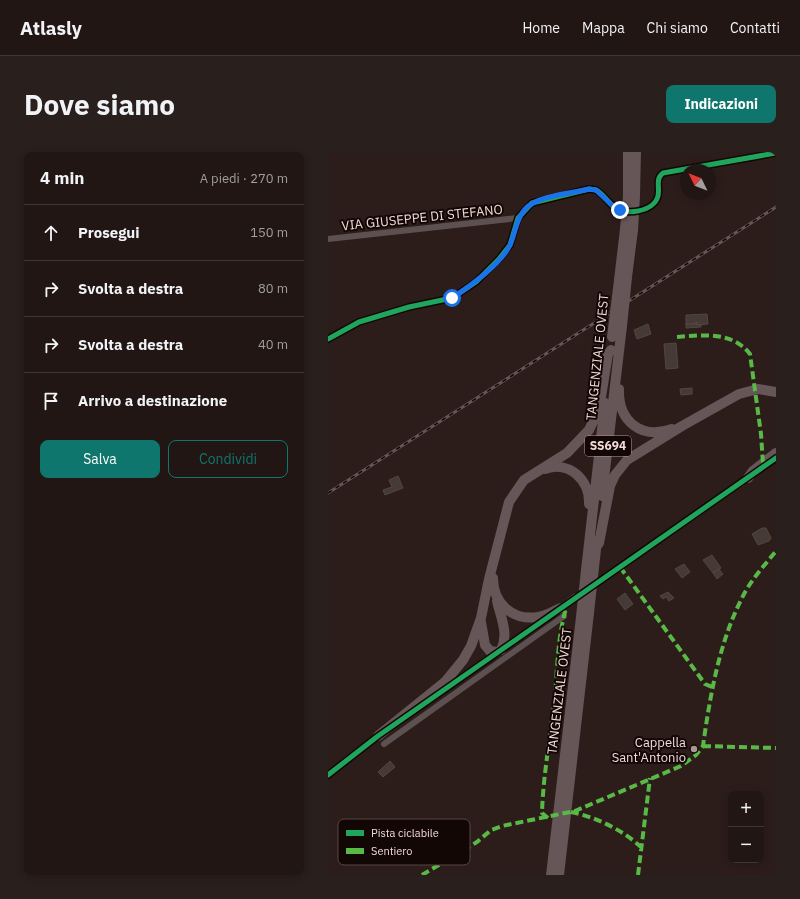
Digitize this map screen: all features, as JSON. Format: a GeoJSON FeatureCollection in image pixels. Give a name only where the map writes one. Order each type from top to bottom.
{"type":"FeatureCollection","features":[{"type":"Feature","properties":{"kind":"highway","name":"TANGENZIALE OVEST"},"geometry":{"type":"LineString","coordinates":[[628,152],[631,196]]}},
{"type":"Feature","properties":{"kind":"highway","name":"TANGENZIALE OVEST"},"geometry":{"type":"LineString","coordinates":[[590,569],[596,547],[636,152]]}},
{"type":"Feature","properties":{"kind":"highway","name":"TANGENZIALE OVEST"},"geometry":{"type":"LineString","coordinates":[[551,875],[559,839],[564,798],[590,569],[611,350],[618,332],[623,278]]}},
{"type":"Feature","properties":{"kind":"highway"},"geometry":{"type":"LineString","coordinates":[[618,332],[622,342],[619,397],[624,416],[640,429],[648,432],[659,433],[682,426]]}},
{"type":"Feature","properties":{"kind":"highway"},"geometry":{"type":"LineString","coordinates":[[381,740],[453,674],[471,646],[481,618],[509,502],[520,485],[532,474],[567,453],[589,430],[599,409],[608,354],[611,350]]}},
{"type":"Feature","properties":{"kind":"highway"},"geometry":{"type":"LineString","coordinates":[[596,547],[599,543],[607,496],[618,471],[634,454],[744,392],[758,389],[776,392]]}},
{"type":"Feature","properties":{"kind":"highway"},"geometry":{"type":"LineString","coordinates":[[748,478],[753,471],[776,453]]}},
{"type":"Feature","properties":{"kind":"highway"},"geometry":{"type":"LineString","coordinates":[[532,474],[548,468],[563,467],[571,470],[585,483],[589,492],[590,502],[584,560],[590,569]]}},
{"type":"Feature","properties":{"kind":"highway"},"geometry":{"type":"LineString","coordinates":[[481,618],[485,645],[490,651],[499,651],[504,642],[505,631],[493,589],[494,562]]}},
{"type":"Feature","properties":{"kind":"highway"},"geometry":{"type":"LineString","coordinates":[[496,596],[504,608],[520,616],[536,617],[562,612]]}},
{"type":"Feature","properties":{"kind":"highway","name":"TANGENZIALE OVEST"},"geometry":{"type":"LineString","coordinates":[[559,839],[559,875]]}},
{"type":"Feature","properties":{"kind":"street"},"geometry":{"type":"LineString","coordinates":[[642,211],[656,202],[659,189],[658,180],[663,173],[776,153]]}},
{"type":"Feature","properties":{"kind":"street"},"geometry":{"type":"LineString","coordinates":[[328,339],[359,322],[409,306],[452,298],[466,290],[476,282],[506,251],[510,245],[518,218],[532,203],[589,189],[602,193],[614,207],[620,210]]}},
{"type":"Feature","properties":{"kind":"street","name":"VIA GIUSEPPE DI STEFANO"},"geometry":{"type":"LineString","coordinates":[[328,239],[518,218]]}},
{"type":"Feature","properties":{"kind":"street"},"geometry":{"type":"LineString","coordinates":[[600,581],[776,458]]}},
{"type":"Feature","properties":{"kind":"street"},"geometry":{"type":"LineString","coordinates":[[328,775],[381,740],[562,612],[575,597]]}},
{"type":"Feature","properties":{"kind":"street"},"geometry":{"type":"LineString","coordinates":[[381,740],[499,651],[562,612]]}},
{"type":"Feature","properties":{"kind":"building"},"geometry":{"type":"Polygon","coordinates":[[[707,314],[708,324],[697,325],[697,322],[695,324],[686,324],[686,315],[707,314]]]}},
{"type":"Feature","properties":{"kind":"building"},"geometry":{"type":"Polygon","coordinates":[[[695,322],[697,322],[697,325],[701,324],[701,327],[686,328],[686,324],[695,324],[695,322]]]}},
{"type":"Feature","properties":{"kind":"building"},"geometry":{"type":"Polygon","coordinates":[[[648,324],[651,334],[637,339],[634,330],[648,324]]]}},
{"type":"Feature","properties":{"kind":"building"},"geometry":{"type":"Polygon","coordinates":[[[676,343],[678,368],[666,369],[664,344],[676,343]]]}},
{"type":"Feature","properties":{"kind":"building"},"geometry":{"type":"Polygon","coordinates":[[[692,388],[692,394],[681,395],[680,389],[692,388]]]}},
{"type":"Feature","properties":{"kind":"building"},"geometry":{"type":"Polygon","coordinates":[[[398,476],[403,488],[385,495],[383,490],[392,487],[389,480],[398,476]]]}},
{"type":"Feature","properties":{"kind":"building"},"geometry":{"type":"Polygon","coordinates":[[[762,528],[766,528],[771,538],[769,541],[758,545],[752,534],[762,528]]]}},
{"type":"Feature","properties":{"kind":"building"},"geometry":{"type":"Polygon","coordinates":[[[712,555],[721,568],[713,573],[703,560],[712,555]]]}},
{"type":"Feature","properties":{"kind":"building"},"geometry":{"type":"Polygon","coordinates":[[[684,564],[690,572],[682,578],[675,569],[684,564]]]}},
{"type":"Feature","properties":{"kind":"building"},"geometry":{"type":"Polygon","coordinates":[[[719,569],[723,574],[717,579],[713,573],[719,569]]]}},
{"type":"Feature","properties":{"kind":"building"},"geometry":{"type":"Polygon","coordinates":[[[668,592],[674,598],[669,601],[666,597],[663,599],[660,596],[668,592]]]}},
{"type":"Feature","properties":{"kind":"building"},"geometry":{"type":"Polygon","coordinates":[[[625,593],[633,604],[625,610],[617,599],[625,593]]]}},
{"type":"Feature","properties":{"kind":"building"},"geometry":{"type":"Polygon","coordinates":[[[390,761],[395,767],[383,777],[378,772],[390,761]]]}},
{"type":"Feature","properties":{"kind":"railway"},"geometry":{"type":"LineString","coordinates":[[328,493],[776,207]]}},
{"type":"Feature","properties":{"kind":"marked path"},"geometry":{"type":"LineString","coordinates":[[677,337],[707,335],[726,338],[735,341],[750,354],[761,434],[763,464]]}},
{"type":"Feature","properties":{"kind":"marked path"},"geometry":{"type":"LineString","coordinates":[[470,846],[491,830],[502,826],[575,811],[681,766],[696,755],[703,746],[716,670],[734,615],[749,586],[776,551]]}},
{"type":"Feature","properties":{"kind":"marked path"},"geometry":{"type":"LineString","coordinates":[[620,567],[705,684],[712,687]]}},
{"type":"Feature","properties":{"kind":"marked path"},"geometry":{"type":"LineString","coordinates":[[548,818],[542,813],[546,762],[555,699],[559,645],[563,618],[567,605]]}},
{"type":"Feature","properties":{"kind":"marked path"},"geometry":{"type":"LineString","coordinates":[[703,746],[776,748]]}},
{"type":"Feature","properties":{"kind":"marked path"},"geometry":{"type":"LineString","coordinates":[[638,875],[650,778]]}},
{"type":"Feature","properties":{"kind":"marked path"},"geometry":{"type":"LineString","coordinates":[[571,812],[590,817],[609,825],[635,841],[642,848]]}},
{"type":"Feature","properties":{"kind":"marked path"},"geometry":{"type":"LineString","coordinates":[[422,875],[439,865]]}},
{"type":"Feature","properties":{"kind":"cycle path"},"geometry":{"type":"LineString","coordinates":[[328,339],[359,322],[409,307],[452,298],[476,282],[499,259],[510,245],[518,218],[532,203],[589,189],[596,190],[619,210],[632,212],[639,211],[651,206],[655,201],[658,196],[659,178],[663,173],[776,153]]}},
{"type":"Feature","properties":{"kind":"cycle path"},"geometry":{"type":"LineString","coordinates":[[328,775],[378,736],[776,458]]}},
{"type":"Feature","properties":{"kind":"place","name":"Cappella Sant'Antonio"},"geometry":{"type":"Point","coordinates":[694,749]}},
{"type":"Feature","properties":{"kind":"route"},"geometry":{"type":"LineString","coordinates":[[452,298],[476,282],[506,251],[510,245],[518,218],[532,203],[589,189],[602,193],[614,207],[620,210]]}}]}
